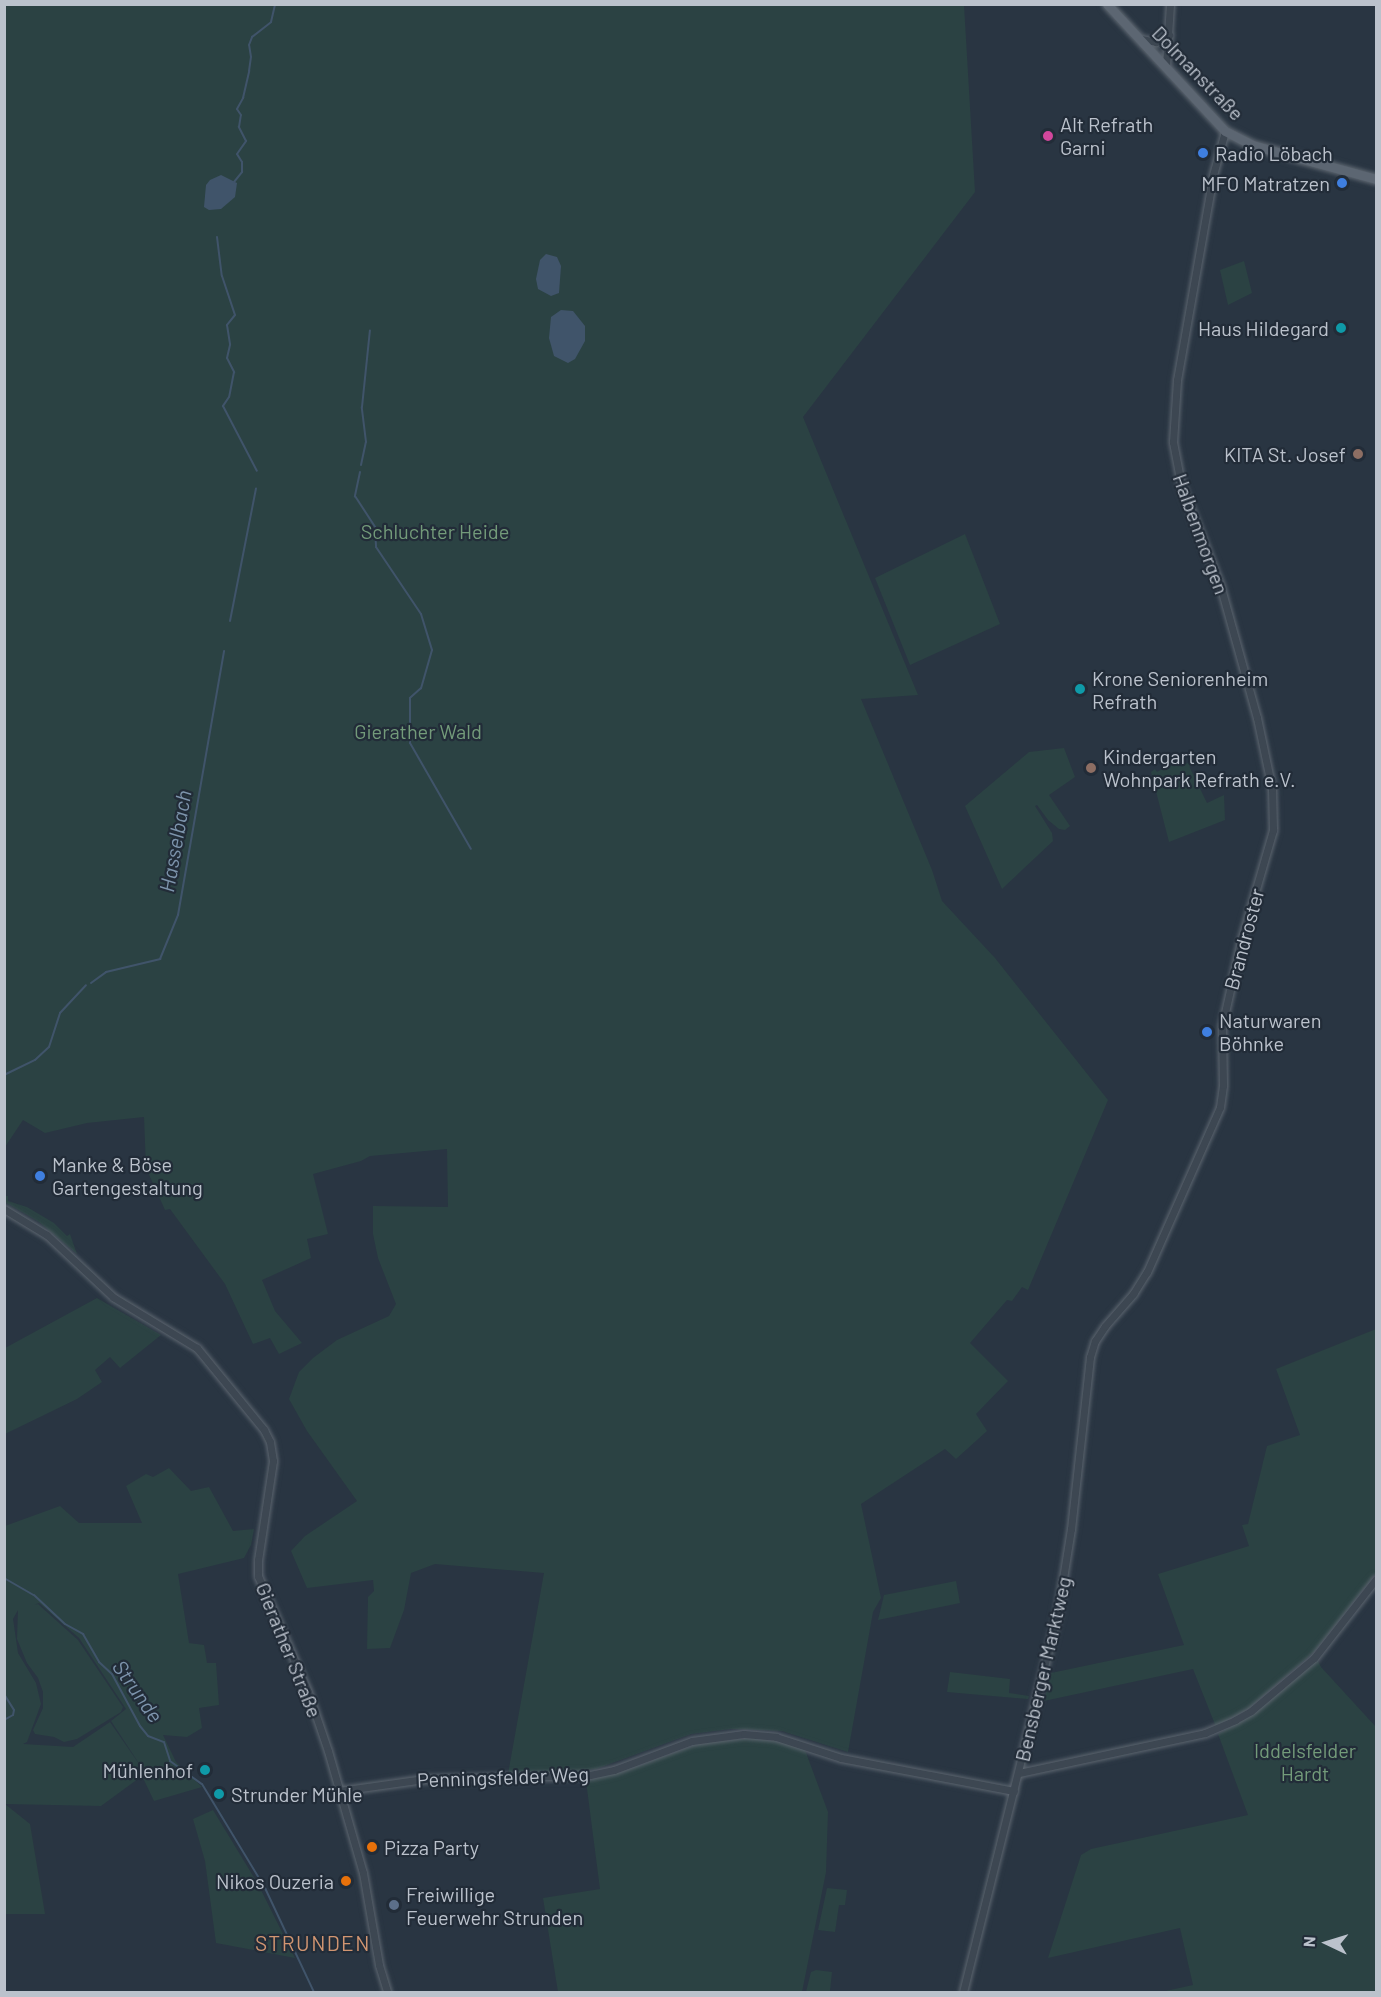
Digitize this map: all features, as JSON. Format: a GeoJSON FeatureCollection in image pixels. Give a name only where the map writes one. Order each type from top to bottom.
{"type":"FeatureCollection","features":[{"type":"Feature","properties":{"kind":"main road","name":"Dolmanstraße"},"geometry":{"type":"LineString","coordinates":[[1107,4],[1225,131],[1252,144],[1377,179]]}},
{"type":"Feature","properties":{"kind":"street"},"geometry":{"type":"LineString","coordinates":[[1166,66],[1170,4]]}},
{"type":"Feature","properties":{"kind":"street"},"geometry":{"type":"LineString","coordinates":[[1141,39],[1156,42],[1169,35]]}},
{"type":"Feature","properties":{"kind":"street","name":"Halbenmorgen"},"geometry":{"type":"LineString","coordinates":[[1225,131],[1213,175],[1177,380],[1173,442],[1181,484],[1220,585],[1239,652]]}},
{"type":"Feature","properties":{"kind":"street","name":"Brandroster"},"geometry":{"type":"LineString","coordinates":[[1095,1341],[1133,1294],[1147,1272],[1220,1107],[1223,1085],[1222,1026],[1241,941],[1269,851],[1274,811],[1268,766],[1239,652]]}},
{"type":"Feature","properties":{"kind":"street","name":"Gierather Straße"},"geometry":{"type":"LineString","coordinates":[[4,1209],[47,1235],[113,1297],[197,1348],[264,1430],[270,1442],[273,1461],[258,1560],[258,1576],[308,1692],[339,1791],[363,1873],[378,1965],[387,1992]]}},
{"type":"Feature","properties":{"kind":"street","name":"Bensberger Marktweg"},"geometry":{"type":"LineString","coordinates":[[963,1992],[1019,1773],[1065,1576],[1087,1385],[1095,1341]]}},
{"type":"Feature","properties":{"kind":"street"},"geometry":{"type":"LineString","coordinates":[[1019,1773],[1205,1734],[1235,1720],[1251,1711],[1314,1658],[1377,1579]]}},
{"type":"Feature","properties":{"kind":"street","name":"Penningsfelder Weg"},"geometry":{"type":"LineString","coordinates":[[339,1791],[424,1779],[590,1775],[614,1770],[692,1741],[744,1734],[776,1737],[841,1758],[1014,1791]]}},
{"type":"Feature","properties":{"kind":"green space","name":"Schluchter Heide"},"geometry":{"type":"Polygon","coordinates":[[[5,5],[964,5],[975,192],[803,417],[918,695],[861,699],[932,870],[942,901],[995,958],[1108,1100],[1028,1290],[1022,1287],[1012,1301],[1007,1300],[970,1343],[1008,1381],[976,1414],[987,1431],[956,1459],[945,1449],[861,1504],[881,1598],[873,1612],[848,1752],[782,1731],[731,1729],[691,1734],[596,1769],[508,1774],[544,1573],[435,1564],[411,1573],[404,1610],[390,1648],[367,1649],[368,1597],[374,1591],[373,1580],[307,1588],[291,1551],[305,1536],[357,1501],[307,1431],[289,1399],[299,1372],[313,1358],[337,1340],[389,1316],[396,1304],[378,1258],[373,1234],[373,1206],[448,1207],[447,1149],[370,1156],[361,1161],[313,1174],[328,1234],[307,1239],[311,1258],[262,1280],[275,1311],[302,1343],[279,1354],[270,1338],[253,1344],[225,1284],[170,1209],[165,1210],[146,1168],[144,1117],[87,1123],[45,1133],[23,1120],[5,1147],[5,5]]]}},
{"type":"Feature","properties":{"kind":"green space"},"geometry":{"type":"Polygon","coordinates":[[[1244,261],[1252,293],[1228,305],[1220,270],[1244,261]]]}},
{"type":"Feature","properties":{"kind":"green space"},"geometry":{"type":"Polygon","coordinates":[[[965,534],[1000,624],[910,665],[875,578],[965,534]]]}},
{"type":"Feature","properties":{"kind":"green space"},"geometry":{"type":"Polygon","coordinates":[[[1064,748],[1075,777],[1049,795],[1070,826],[1065,830],[1059,829],[1048,820],[1037,805],[1035,806],[1052,833],[1053,841],[1002,889],[965,806],[1029,752],[1064,748]]]}},
{"type":"Feature","properties":{"kind":"green space"},"geometry":{"type":"Polygon","coordinates":[[[1177,760],[1181,767],[1189,762],[1207,803],[1224,795],[1225,820],[1169,842],[1151,772],[1155,769],[1157,772],[1177,760]]]}},
{"type":"Feature","properties":{"kind":"green space"},"geometry":{"type":"Polygon","coordinates":[[[4,1196],[8,1196],[8,1201],[27,1207],[54,1223],[67,1236],[70,1234],[77,1254],[39,1222],[5,1202],[4,1196]]]}},
{"type":"Feature","properties":{"kind":"green space"},"geometry":{"type":"Polygon","coordinates":[[[97,1298],[161,1335],[120,1368],[110,1357],[95,1370],[102,1382],[77,1399],[5,1434],[5,1348],[97,1298]]]}},
{"type":"Feature","properties":{"kind":"green space"},"geometry":{"type":"Polygon","coordinates":[[[1376,1329],[1376,1573],[1314,1652],[1248,1709],[1216,1727],[1193,1669],[1044,1701],[1051,1673],[1184,1645],[1158,1574],[1249,1546],[1242,1525],[1248,1524],[1267,1446],[1300,1435],[1276,1369],[1376,1329]]]}},
{"type":"Feature","properties":{"kind":"green space"},"geometry":{"type":"Polygon","coordinates":[[[169,1468],[191,1491],[209,1487],[233,1531],[254,1529],[251,1545],[244,1558],[178,1574],[189,1643],[204,1645],[207,1663],[216,1663],[219,1705],[199,1708],[202,1728],[187,1737],[163,1735],[176,1762],[202,1787],[154,1801],[142,1776],[101,1806],[5,1804],[5,1526],[60,1506],[79,1523],[142,1523],[126,1486],[146,1474],[153,1477],[169,1468]],[[39,1603],[34,1605],[38,1604],[78,1640],[123,1707],[121,1712],[77,1739],[64,1742],[54,1737],[35,1734],[33,1730],[43,1708],[43,1692],[17,1639],[18,1610],[13,1619],[18,1653],[36,1683],[41,1704],[27,1742],[23,1744],[73,1747],[110,1722],[146,1774],[111,1721],[126,1709],[79,1638],[39,1603]]]}},
{"type":"Feature","properties":{"kind":"green space"},"geometry":{"type":"Polygon","coordinates":[[[956,1581],[960,1603],[878,1620],[884,1595],[956,1581]]]}},
{"type":"Feature","properties":{"kind":"green space","name":"Iddelsfelder Hardt"},"geometry":{"type":"Polygon","coordinates":[[[1316,1657],[1321,1667],[1376,1727],[1376,1992],[1161,1992],[1193,1985],[1180,1928],[1048,1958],[1081,1855],[1091,1849],[1248,1815],[1218,1734],[1252,1715],[1316,1657]]]}},
{"type":"Feature","properties":{"kind":"green space"},"geometry":{"type":"Polygon","coordinates":[[[950,1672],[1010,1679],[1009,1693],[1029,1696],[1028,1699],[947,1692],[950,1672]]]}},
{"type":"Feature","properties":{"kind":"green space"},"geometry":{"type":"Polygon","coordinates":[[[752,1738],[780,1742],[805,1750],[828,1812],[826,1872],[802,1992],[558,1992],[543,1898],[600,1889],[586,1781],[621,1772],[701,1743],[752,1738]]]}},
{"type":"Feature","properties":{"kind":"green space"},"geometry":{"type":"Polygon","coordinates":[[[5,1804],[30,1824],[45,1914],[5,1914],[5,1804]]]}},
{"type":"Feature","properties":{"kind":"green space"},"geometry":{"type":"Polygon","coordinates":[[[213,1810],[258,1884],[295,1958],[216,1943],[205,1861],[193,1819],[213,1810]]]}},
{"type":"Feature","properties":{"kind":"green space"},"geometry":{"type":"Polygon","coordinates":[[[827,1888],[847,1890],[845,1905],[839,1905],[835,1932],[818,1930],[827,1888]]]}},
{"type":"Feature","properties":{"kind":"green space"},"geometry":{"type":"Polygon","coordinates":[[[816,1970],[832,1972],[830,1991],[806,1992],[811,1972],[816,1970]]]}},
{"type":"Feature","properties":{"kind":"water"},"geometry":{"type":"Polygon","coordinates":[[[221,175],[237,183],[235,197],[221,209],[209,210],[204,207],[206,185],[210,180],[221,175]]]}},
{"type":"Feature","properties":{"kind":"water"},"geometry":{"type":"Polygon","coordinates":[[[546,254],[557,257],[561,266],[559,293],[551,296],[538,289],[536,279],[540,260],[546,254]]]}},
{"type":"Feature","properties":{"kind":"water"},"geometry":{"type":"Polygon","coordinates":[[[561,310],[573,311],[585,326],[585,341],[575,359],[568,363],[554,356],[549,338],[551,317],[561,310]]]}},
{"type":"Feature","properties":{"kind":"waterway","name":"Hasselbach"},"geometry":{"type":"LineString","coordinates":[[234,182],[242,172],[242,162],[237,154],[246,141],[239,127],[241,115],[237,109],[243,98],[249,71],[251,57],[249,45],[252,37],[271,22],[275,4]]}},
{"type":"Feature","properties":{"kind":"waterway","name":"Hasselbach"},"geometry":{"type":"LineString","coordinates":[[217,237],[222,276],[235,315],[227,325],[230,345],[227,358],[234,372],[229,397],[223,406],[257,471]]}},
{"type":"Feature","properties":{"kind":"waterway"},"geometry":{"type":"LineString","coordinates":[[361,465],[366,442],[362,407],[370,330]]}},
{"type":"Feature","properties":{"kind":"waterway"},"geometry":{"type":"LineString","coordinates":[[360,472],[355,496],[375,527],[376,547],[421,614],[432,650],[421,688],[410,698],[410,743],[471,849]]}},
{"type":"Feature","properties":{"kind":"waterway","name":"Hasselbach"},"geometry":{"type":"LineString","coordinates":[[230,621],[256,489]]}},
{"type":"Feature","properties":{"kind":"waterway","name":"Hasselbach"},"geometry":{"type":"LineString","coordinates":[[91,983],[106,972],[160,959],[178,915],[224,651]]}},
{"type":"Feature","properties":{"kind":"waterway","name":"Hasselbach"},"geometry":{"type":"LineString","coordinates":[[4,1075],[35,1060],[49,1047],[60,1013],[86,985]]}},
{"type":"Feature","properties":{"kind":"waterway","name":"Strunde"},"geometry":{"type":"LineString","coordinates":[[4,1578],[34,1595],[65,1624],[83,1634],[99,1662],[112,1674],[140,1726],[148,1736],[164,1742],[170,1761],[202,1784],[265,1888],[314,1992]]}},
{"type":"Feature","properties":{"kind":"waterway"},"geometry":{"type":"LineString","coordinates":[[4,1694],[14,1710],[13,1715],[4,1720]]}},
{"type":"Feature","properties":{"kind":"waterway"},"geometry":{"type":"LineString","coordinates":[[4,1732],[4,1737]]}},
{"type":"Feature","properties":{"kind":"place","name":"Alt Refrath Garni"},"geometry":{"type":"Point","coordinates":[1048,136]}},
{"type":"Feature","properties":{"kind":"place","name":"Radio Löbach"},"geometry":{"type":"Point","coordinates":[1203,153]}},
{"type":"Feature","properties":{"kind":"place","name":"MFO Matratzen"},"geometry":{"type":"Point","coordinates":[1342,183]}},
{"type":"Feature","properties":{"kind":"place","name":"Haus Hildegard"},"geometry":{"type":"Point","coordinates":[1341,328]}},
{"type":"Feature","properties":{"kind":"place","name":"KITA St. Josef"},"geometry":{"type":"Point","coordinates":[1358,454]}},
{"type":"Feature","properties":{"kind":"place","name":"Krone Seniorenheim Refrath"},"geometry":{"type":"Point","coordinates":[1080,689]}},
{"type":"Feature","properties":{"kind":"place","name":"Kindergarten Wohnpark Refrath e.V."},"geometry":{"type":"Point","coordinates":[1091,768]}},
{"type":"Feature","properties":{"kind":"place","name":"Naturwaren Böhnke"},"geometry":{"type":"Point","coordinates":[1207,1032]}},
{"type":"Feature","properties":{"kind":"place","name":"Manke & Böse Gartengestaltung"},"geometry":{"type":"Point","coordinates":[40,1176]}},
{"type":"Feature","properties":{"kind":"place","name":"Mühlenhof"},"geometry":{"type":"Point","coordinates":[205,1770]}},
{"type":"Feature","properties":{"kind":"place","name":"Strunder Mühle"},"geometry":{"type":"Point","coordinates":[219,1794]}},
{"type":"Feature","properties":{"kind":"place","name":"Pizza Party"},"geometry":{"type":"Point","coordinates":[372,1847]}},
{"type":"Feature","properties":{"kind":"place","name":"Nikos Ouzeria"},"geometry":{"type":"Point","coordinates":[346,1881]}},
{"type":"Feature","properties":{"kind":"place","name":"Freiwillige Feuerwehr Strunden"},"geometry":{"type":"Point","coordinates":[394,1905]}},
{"type":"Feature","properties":{"kind":"district","name":"STRUNDEN"},"geometry":{"type":"Point","coordinates":[313,1943]}},
{"type":"Feature","properties":{"kind":"park label","name":"Gierather Wald"},"geometry":{"type":"Point","coordinates":[418,731]}}]}
